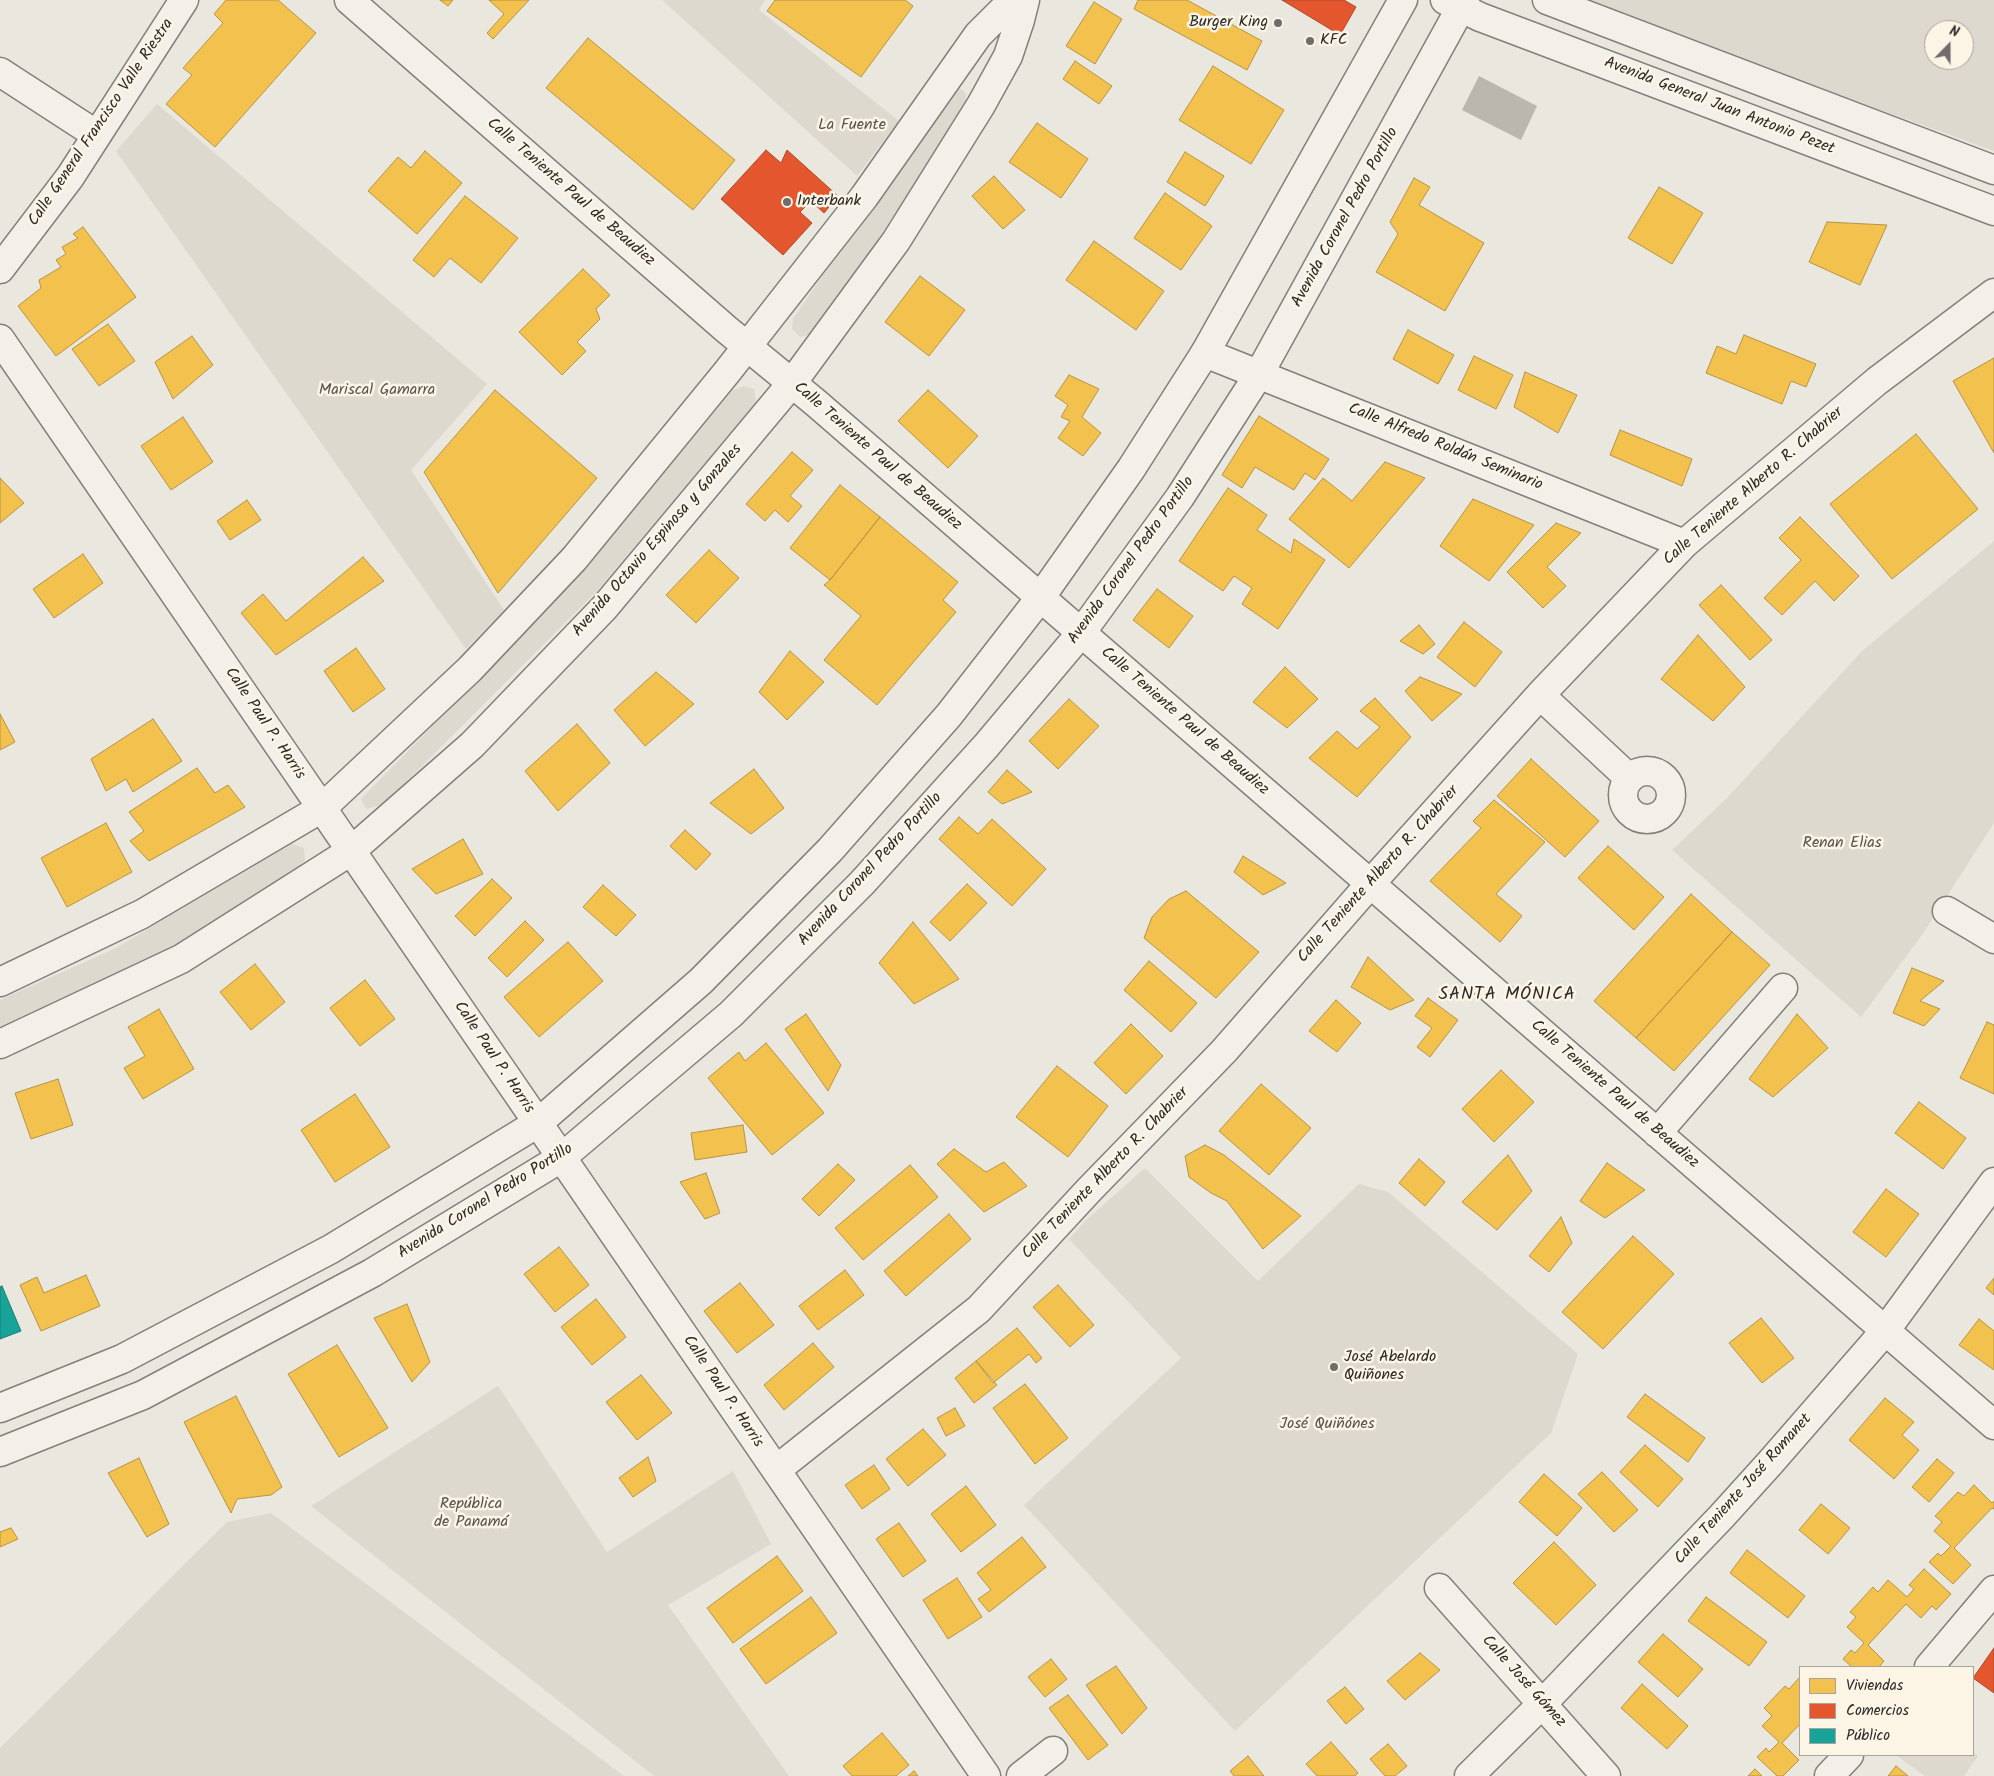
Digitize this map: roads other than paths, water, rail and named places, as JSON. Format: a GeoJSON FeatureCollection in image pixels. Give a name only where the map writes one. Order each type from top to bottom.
{"type":"FeatureCollection","features":[{"type":"Feature","properties":{"kind":"street","name":"Calle General Francisco Valle Riestra"},"geometry":{"type":"LineString","coordinates":[[0,269],[70,176],[184,0]]}},
{"type":"Feature","properties":{"kind":"street","name":"Calle Teniente Paul de Beaudiez"},"geometry":{"type":"LineString","coordinates":[[349,0],[711,316],[792,383],[1994,1425]]}},
{"type":"Feature","properties":{"kind":"street"},"geometry":{"type":"LineString","coordinates":[[0,982],[142,914],[322,808],[470,669],[574,559],[748,346],[864,197],[978,35],[1013,0]]}},
{"type":"Feature","properties":{"kind":"street","name":"Avenida Octavio Espinosa y Gonzales"},"geometry":{"type":"LineString","coordinates":[[0,1044],[180,959],[350,851],[472,745],[604,608],[792,383],[896,241],[981,105],[1008,56],[1025,0]]}},
{"type":"Feature","properties":{"kind":"street"},"geometry":{"type":"LineString","coordinates":[[0,1408],[122,1359],[305,1263],[538,1123],[701,980],[830,850],[949,714],[1040,598],[1131,470],[1205,353],[1403,0]]}},
{"type":"Feature","properties":{"kind":"street"},"geometry":{"type":"LineString","coordinates":[[1547,0],[1994,170]]}},
{"type":"Feature","properties":{"kind":"street","name":"Avenida General Juan Antonio Pezet"},"geometry":{"type":"LineString","coordinates":[[1457,3],[1994,211]]}},
{"type":"Feature","properties":{"kind":"street","name":"Avenida Coronel Pedro Portillo"},"geometry":{"type":"LineString","coordinates":[[0,1452],[143,1395],[372,1273],[562,1158],[731,1014],[862,883],[986,746],[1081,634],[1180,497],[1259,374],[1457,3]]}},
{"type":"Feature","properties":{"kind":"street"},"geometry":{"type":"LineString","coordinates":[[0,72],[97,136]]}},
{"type":"Feature","properties":{"kind":"street"},"geometry":{"type":"LineString","coordinates":[[948,78],[957,77],[971,84],[980,95],[981,105]]}},
{"type":"Feature","properties":{"kind":"street","name":"Calle Teniente Alberto R. Chabrier"},"geometry":{"type":"LineString","coordinates":[[776,1470],[979,1309],[1089,1190],[1224,1051],[1370,884],[1540,695],[1684,544],[1877,381],[1994,293]]}},
{"type":"Feature","properties":{"kind":"street","name":"Calle Paul P. Harris"},"geometry":{"type":"LineString","coordinates":[[0,339],[986,1776]]}},
{"type":"Feature","properties":{"kind":"street","name":"Calle Alfredo Roldán Seminario"},"geometry":{"type":"LineString","coordinates":[[1205,353],[1684,544]]}},
{"type":"Feature","properties":{"kind":"street"},"geometry":{"type":"LineString","coordinates":[[1540,695],[1629,778]]}},
{"type":"Feature","properties":{"kind":"street"},"geometry":{"type":"LineString","coordinates":[[1947,911],[1994,940]]}},
{"type":"Feature","properties":{"kind":"street"},"geometry":{"type":"LineString","coordinates":[[1657,1133],[1783,988]]}},
{"type":"Feature","properties":{"kind":"street","name":"Calle Teniente José Romanet"},"geometry":{"type":"LineString","coordinates":[[1469,1776],[1542,1704],[1722,1516],[1885,1331],[1994,1182]]}},
{"type":"Feature","properties":{"kind":"street","name":"Calle José Gómez"},"geometry":{"type":"LineString","coordinates":[[1439,1588],[1606,1776]]}},
{"type":"Feature","properties":{"kind":"street"},"geometry":{"type":"LineString","coordinates":[[1930,1666],[1994,1590]]}},
{"type":"Feature","properties":{"kind":"street"},"geometry":{"type":"LineString","coordinates":[[1021,1776],[1053,1751]]}},
{"type":"Feature","properties":{"kind":"street"},"geometry":{"type":"LineString","coordinates":[[1829,1776],[1848,1756]]}},
{"type":"Feature","properties":{"kind":"place","name":"Burger King"},"geometry":{"type":"Point","coordinates":[1278,23]}},
{"type":"Feature","properties":{"kind":"place","name":"KFC"},"geometry":{"type":"Point","coordinates":[1310,41]}},
{"type":"Feature","properties":{"kind":"place","name":"Interbank"},"geometry":{"type":"Point","coordinates":[787,202]}},
{"type":"Feature","properties":{"kind":"place","name":"José Abelardo Quiñones"},"geometry":{"type":"Point","coordinates":[1334,1367]}},
{"type":"Feature","properties":{"kind":"district","name":"SANTA MÓNICA"},"geometry":{"type":"Point","coordinates":[1507,996]}},
{"type":"Feature","properties":{"kind":"park label","name":"La Fuente"},"geometry":{"type":"Point","coordinates":[852,126]}},
{"type":"Feature","properties":{"kind":"park label","name":"Mariscal Gamarra"},"geometry":{"type":"Point","coordinates":[377,391]}},
{"type":"Feature","properties":{"kind":"park label","name":"Renan Elias"},"geometry":{"type":"Point","coordinates":[1842,844]}},
{"type":"Feature","properties":{"kind":"park label","name":"José Quiñónes"},"geometry":{"type":"Point","coordinates":[1327,1425]}},
{"type":"Feature","properties":{"kind":"park label","name":"República de Panamá"},"geometry":{"type":"Point","coordinates":[471,1514]}}]}
